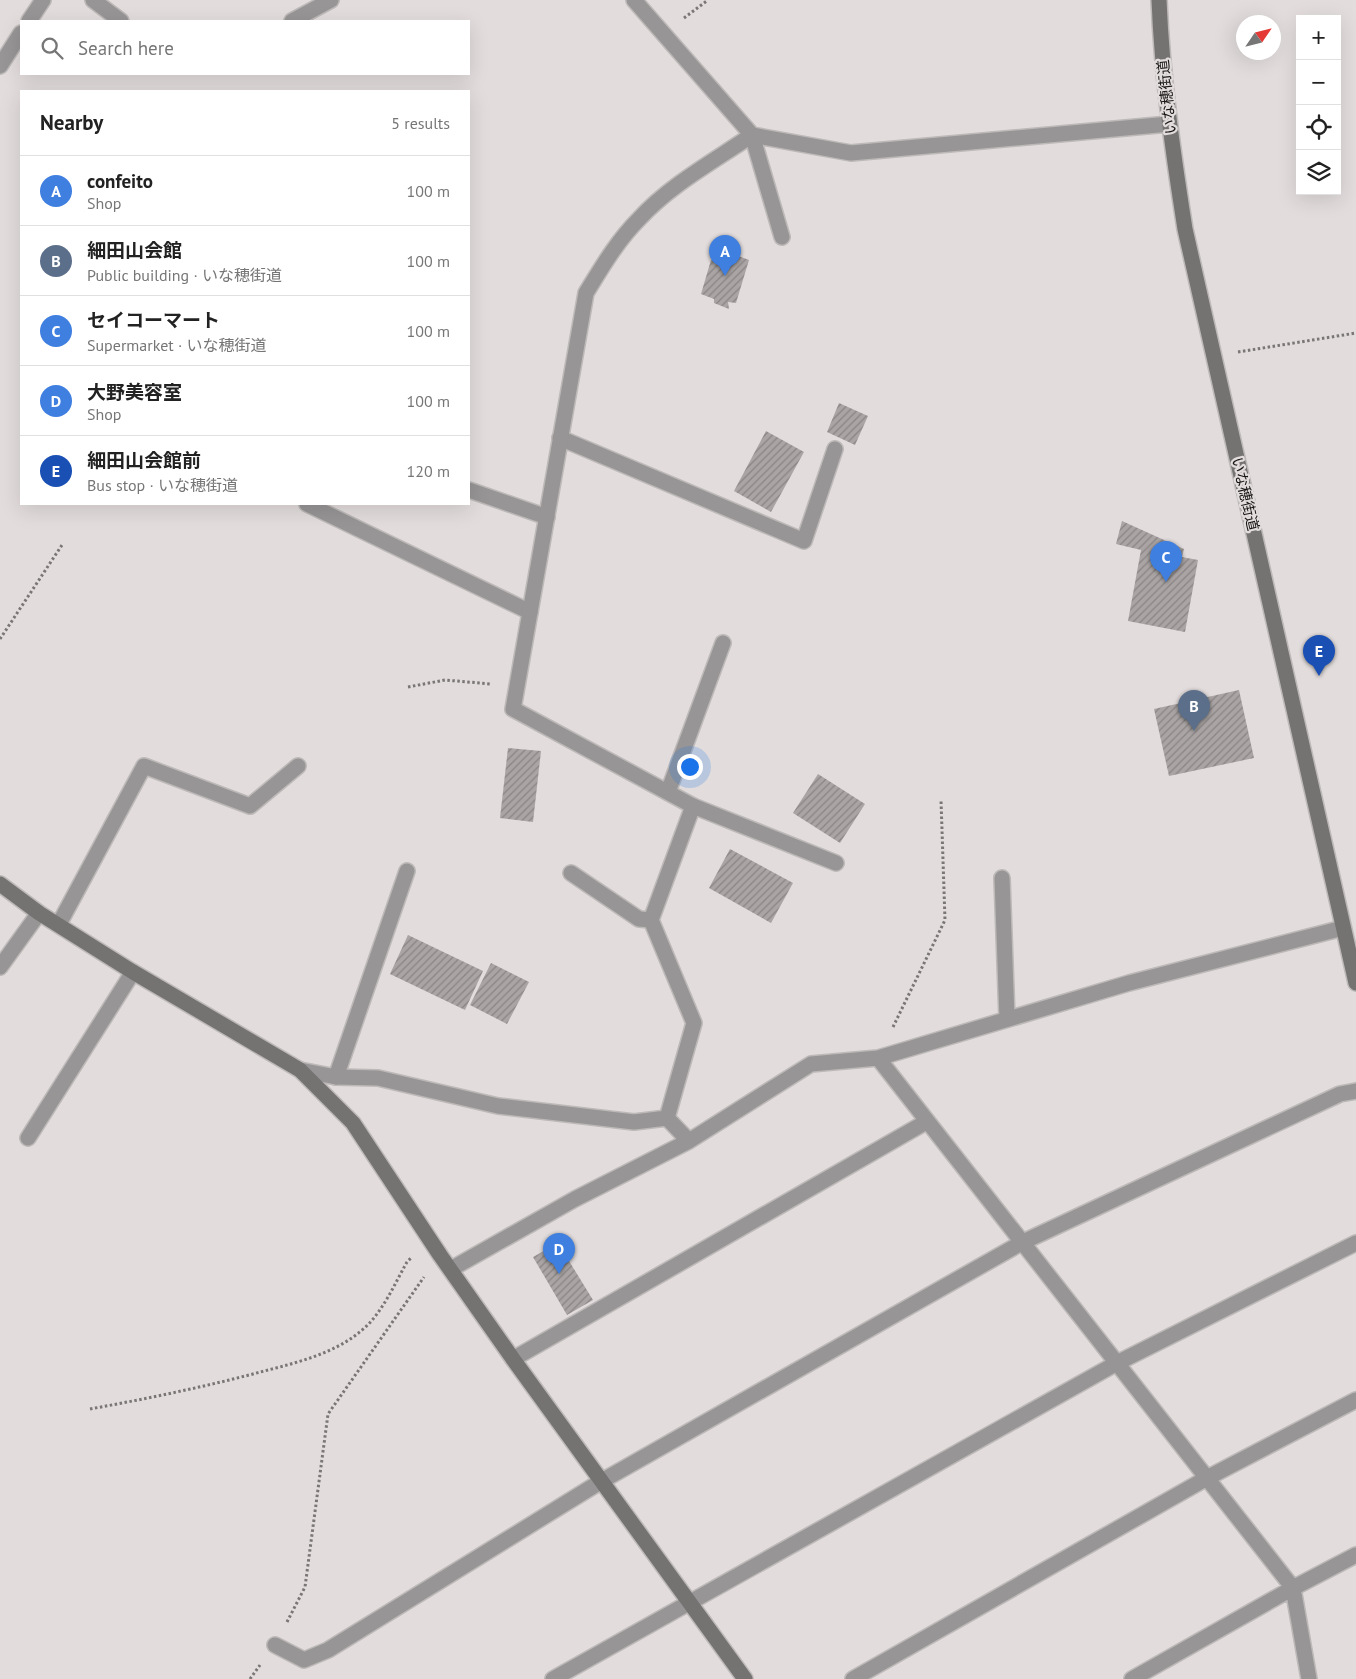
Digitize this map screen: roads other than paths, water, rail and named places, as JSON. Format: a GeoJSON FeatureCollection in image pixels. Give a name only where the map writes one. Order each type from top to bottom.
{"type":"FeatureCollection","features":[{"type":"Feature","properties":{"kind":"street"},"geometry":{"type":"LineString","coordinates":[[30,20],[43,0]]}},
{"type":"Feature","properties":{"kind":"street"},"geometry":{"type":"LineString","coordinates":[[93,0],[120,20]]}},
{"type":"Feature","properties":{"kind":"street"},"geometry":{"type":"LineString","coordinates":[[294,20],[331,0]]}},
{"type":"Feature","properties":{"kind":"street"},"geometry":{"type":"LineString","coordinates":[[634,0],[752,135],[782,237]]}},
{"type":"Feature","properties":{"kind":"street","name":"いな穂街道"},"geometry":{"type":"LineString","coordinates":[[1159,0],[1160,37],[1169,124],[1185,228],[1356,983]]}},
{"type":"Feature","properties":{"kind":"street"},"geometry":{"type":"LineString","coordinates":[[0,66],[20,35]]}},
{"type":"Feature","properties":{"kind":"street"},"geometry":{"type":"LineString","coordinates":[[836,863],[692,806],[513,709],[586,293],[610,253],[639,218],[673,189],[752,135],[852,153],[1169,124]]}},
{"type":"Feature","properties":{"kind":"street"},"geometry":{"type":"LineString","coordinates":[[560,438],[804,541],[835,449]]}},
{"type":"Feature","properties":{"kind":"street"},"geometry":{"type":"LineString","coordinates":[[470,490],[547,516]]}},
{"type":"Feature","properties":{"kind":"street"},"geometry":{"type":"LineString","coordinates":[[309,505],[530,612]]}},
{"type":"Feature","properties":{"kind":"street"},"geometry":{"type":"LineString","coordinates":[[668,792],[723,643]]}},
{"type":"Feature","properties":{"kind":"street"},"geometry":{"type":"LineString","coordinates":[[59,924],[144,766],[250,806],[298,766]]}},
{"type":"Feature","properties":{"kind":"street"},"geometry":{"type":"LineString","coordinates":[[667,1118],[694,1023],[651,920],[692,806]]}},
{"type":"Feature","properties":{"kind":"street"},"geometry":{"type":"LineString","coordinates":[[336,1077],[407,871]]}},
{"type":"Feature","properties":{"kind":"street"},"geometry":{"type":"LineString","coordinates":[[571,873],[639,919],[651,920]]}},
{"type":"Feature","properties":{"kind":"street"},"geometry":{"type":"LineString","coordinates":[[1002,878],[1007,1020]]}},
{"type":"Feature","properties":{"kind":"street"},"geometry":{"type":"LineString","coordinates":[[0,884],[38,913],[59,924],[133,972],[300,1070],[353,1123],[440,1256],[600,1482],[745,1679]]}},
{"type":"Feature","properties":{"kind":"street"},"geometry":{"type":"LineString","coordinates":[[0,967],[38,913]]}},
{"type":"Feature","properties":{"kind":"street"},"geometry":{"type":"LineString","coordinates":[[451,1269],[575,1199],[689,1141],[811,1064],[878,1058],[1129,983],[1343,928]]}},
{"type":"Feature","properties":{"kind":"street"},"geometry":{"type":"LineString","coordinates":[[28,1138],[133,972]]}},
{"type":"Feature","properties":{"kind":"street"},"geometry":{"type":"LineString","coordinates":[[878,1058],[926,1122],[1023,1242],[1293,1588],[1309,1679]]}},
{"type":"Feature","properties":{"kind":"street"},"geometry":{"type":"LineString","coordinates":[[300,1070],[336,1077],[378,1078],[498,1106],[634,1122],[667,1118]]}},
{"type":"Feature","properties":{"kind":"street"},"geometry":{"type":"LineString","coordinates":[[275,1645],[304,1660],[328,1650],[600,1482],[1023,1242],[1340,1094],[1356,1091]]}},
{"type":"Feature","properties":{"kind":"street"},"geometry":{"type":"LineString","coordinates":[[667,1118],[689,1141]]}},
{"type":"Feature","properties":{"kind":"street"},"geometry":{"type":"LineString","coordinates":[[513,1359],[926,1122]]}},
{"type":"Feature","properties":{"kind":"street"},"geometry":{"type":"LineString","coordinates":[[552,1679],[1117,1363],[1356,1243]]}},
{"type":"Feature","properties":{"kind":"street"},"geometry":{"type":"LineString","coordinates":[[853,1679],[1207,1478],[1356,1400]]}},
{"type":"Feature","properties":{"kind":"street"},"geometry":{"type":"LineString","coordinates":[[1132,1679],[1293,1588],[1356,1556]]}},
{"type":"Feature","properties":{"kind":"place","name":"confeito"},"geometry":{"type":"Point","coordinates":[725,276]}},
{"type":"Feature","properties":{"kind":"place","name":"セイコーマート"},"geometry":{"type":"Point","coordinates":[1166,582]}},
{"type":"Feature","properties":{"kind":"place","name":"細田山会館前"},"geometry":{"type":"Point","coordinates":[1319,676]}},
{"type":"Feature","properties":{"kind":"place","name":"細田山会館"},"geometry":{"type":"Point","coordinates":[1194,731]}},
{"type":"Feature","properties":{"kind":"place","name":"大野美容室"},"geometry":{"type":"Point","coordinates":[559,1274]}}]}
